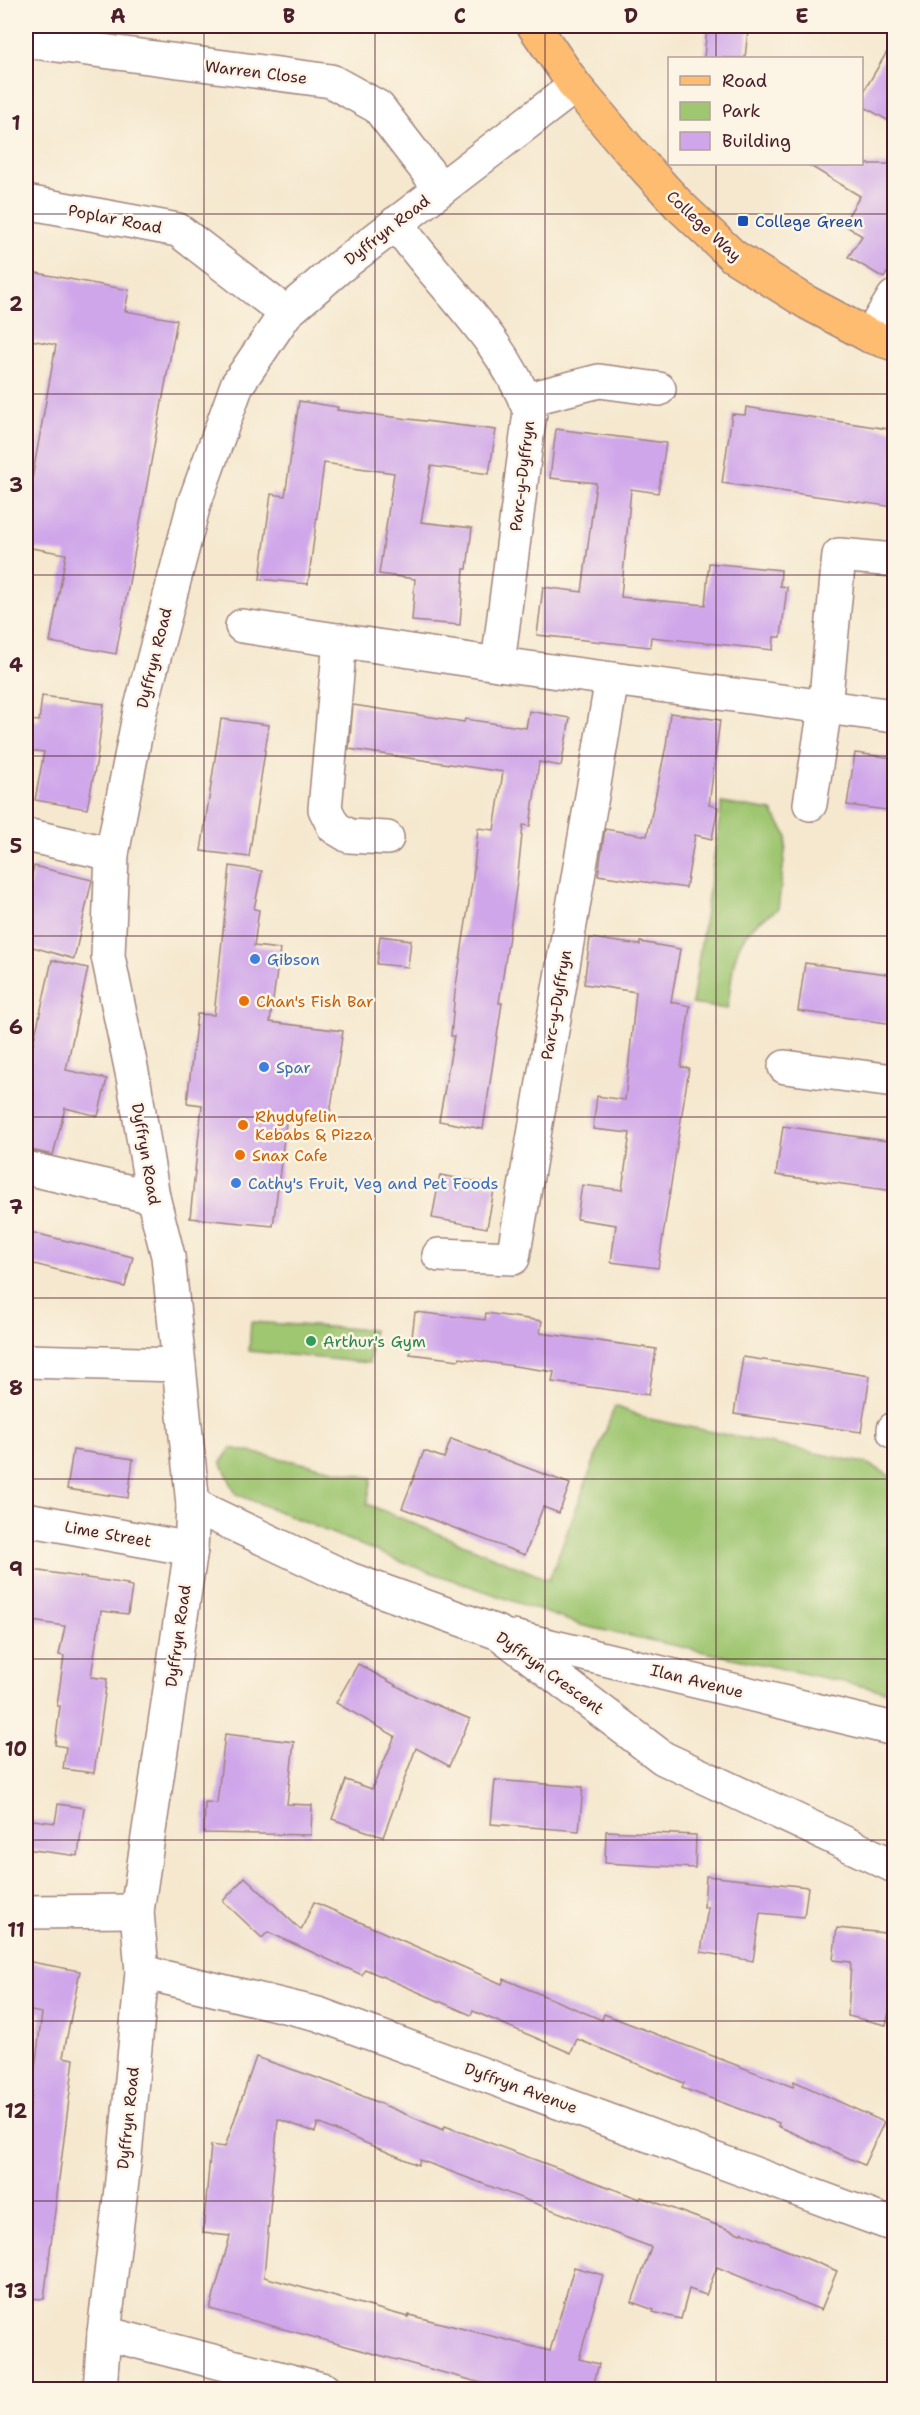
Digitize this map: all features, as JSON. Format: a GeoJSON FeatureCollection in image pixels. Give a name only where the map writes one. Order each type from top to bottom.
{"type":"FeatureCollection","features":[{"type":"Feature","properties":{"kind":"main road","name":"College Way"},"geometry":{"type":"LineString","coordinates":[[534,26],[575,86],[679,205],[733,256],[808,303],[882,340]]}},
{"type":"Feature","properties":{"kind":"street","name":"Warren Close"},"geometry":{"type":"LineString","coordinates":[[26,41],[331,81],[378,107],[441,189]]}},
{"type":"Feature","properties":{"kind":"street","name":"Dyffryn Road"},"geometry":{"type":"LineString","coordinates":[[100,2390],[142,1972],[137,1911],[191,1549],[193,1505],[168,1256],[153,1197],[134,1082],[108,956],[112,854],[140,711],[194,504],[237,385],[286,313],[337,269],[575,86]]}},
{"type":"Feature","properties":{"kind":"street","name":"Poplar Road"},"geometry":{"type":"LineString","coordinates":[[26,202],[178,231],[286,313]]}},
{"type":"Feature","properties":{"kind":"street","name":"Parc-y-Dyffryn"},"geometry":{"type":"LineString","coordinates":[[396,223],[491,342],[519,384],[530,412],[498,664]]}},
{"type":"Feature","properties":{"kind":"street"},"geometry":{"type":"LineString","coordinates":[[882,340],[894,297]]}},
{"type":"Feature","properties":{"kind":"street"},"geometry":{"type":"LineString","coordinates":[[525,400],[599,381],[658,389]]}},
{"type":"Feature","properties":{"kind":"street"},"geometry":{"type":"LineString","coordinates":[[810,804],[825,708],[839,555],[894,560]]}},
{"type":"Feature","properties":{"kind":"street"},"geometry":{"type":"LineString","coordinates":[[242,626],[498,664],[894,717]]}},
{"type":"Feature","properties":{"kind":"street"},"geometry":{"type":"LineString","coordinates":[[340,640],[325,809],[334,827],[349,836],[387,838]]}},
{"type":"Feature","properties":{"kind":"street","name":"Parc-y-Dyffryn"},"geometry":{"type":"LineString","coordinates":[[439,1255],[513,1258],[612,679]]}},
{"type":"Feature","properties":{"kind":"street"},"geometry":{"type":"LineString","coordinates":[[26,835],[112,854]]}},
{"type":"Feature","properties":{"kind":"street"},"geometry":{"type":"LineString","coordinates":[[785,1067],[894,1081]]}},
{"type":"Feature","properties":{"kind":"street"},"geometry":{"type":"LineString","coordinates":[[26,1168],[153,1197]]}},
{"type":"Feature","properties":{"kind":"street"},"geometry":{"type":"LineString","coordinates":[[26,1361],[179,1365]]}},
{"type":"Feature","properties":{"kind":"street","name":"Dyffryn Crescent"},"geometry":{"type":"LineString","coordinates":[[193,1505],[349,1579],[499,1634],[663,1758],[894,1866]]}},
{"type":"Feature","properties":{"kind":"street","name":"Lime Street"},"geometry":{"type":"LineString","coordinates":[[26,1519],[191,1549]]}},
{"type":"Feature","properties":{"kind":"street","name":"Ilan Avenue"},"geometry":{"type":"LineString","coordinates":[[499,1634],[894,1729]]}},
{"type":"Feature","properties":{"kind":"street"},"geometry":{"type":"LineString","coordinates":[[26,1912],[137,1911]]}},
{"type":"Feature","properties":{"kind":"street","name":"Dyffryn Avenue"},"geometry":{"type":"LineString","coordinates":[[142,1972],[318,2014],[894,2225]]}},
{"type":"Feature","properties":{"kind":"street"},"geometry":{"type":"LineString","coordinates":[[104,2333],[325,2390]]}},
{"type":"Feature","properties":{"kind":"green space"},"geometry":{"type":"Polygon","coordinates":[[[722,803],[772,811],[787,836],[778,909],[762,919],[743,939],[734,962],[727,1009],[692,1004],[722,803]]]}},
{"type":"Feature","properties":{"kind":"green space","name":"Arthur's Gym"},"geometry":{"type":"Polygon","coordinates":[[[251,1322],[373,1330],[369,1363],[249,1351],[251,1322]]]}},
{"type":"Feature","properties":{"kind":"green space"},"geometry":{"type":"Polygon","coordinates":[[[615,1406],[645,1418],[869,1464],[894,1478],[894,1693],[584,1626],[407,1564],[236,1494],[221,1462],[231,1448],[372,1478],[367,1504],[549,1580],[615,1406]]]}},
{"type":"Feature","properties":{"kind":"building"},"geometry":{"type":"Polygon","coordinates":[[[707,26],[748,30],[745,57],[704,57],[707,26]]]}},
{"type":"Feature","properties":{"kind":"building"},"geometry":{"type":"Polygon","coordinates":[[[894,40],[894,124],[863,106],[863,93],[894,40]]]}},
{"type":"Feature","properties":{"kind":"building"},"geometry":{"type":"Polygon","coordinates":[[[894,164],[894,261],[884,278],[848,257],[862,236],[843,224],[860,196],[809,165],[894,164]]]}},
{"type":"Feature","properties":{"kind":"building"},"geometry":{"type":"Polygon","coordinates":[[[26,271],[129,290],[125,311],[177,320],[116,654],[50,642],[66,554],[26,547],[26,512],[56,345],[26,339],[26,271]]]}},
{"type":"Feature","properties":{"kind":"building"},"geometry":{"type":"Polygon","coordinates":[[[299,401],[338,407],[337,410],[496,430],[489,474],[431,466],[421,522],[472,528],[467,569],[464,569],[460,625],[412,621],[415,579],[379,574],[394,473],[324,463],[308,584],[260,579],[271,494],[285,496],[299,401]]]}},
{"type":"Feature","properties":{"kind":"building"},"geometry":{"type":"Polygon","coordinates":[[[746,407],[894,430],[894,507],[722,483],[732,414],[745,415],[746,407]]]}},
{"type":"Feature","properties":{"kind":"building"},"geometry":{"type":"Polygon","coordinates":[[[556,429],[666,443],[658,493],[631,489],[621,597],[705,605],[709,563],[781,570],[780,586],[787,587],[781,637],[774,637],[773,650],[651,637],[650,647],[537,635],[543,587],[582,592],[596,483],[550,478],[556,429]]]}},
{"type":"Feature","properties":{"kind":"building"},"geometry":{"type":"Polygon","coordinates":[[[42,696],[104,704],[97,759],[87,809],[35,800],[44,752],[26,750],[30,720],[39,721],[42,696]]]}},
{"type":"Feature","properties":{"kind":"building"},"geometry":{"type":"Polygon","coordinates":[[[353,705],[464,722],[465,719],[526,728],[529,711],[570,718],[561,766],[539,762],[530,826],[523,825],[499,1003],[502,1003],[483,1129],[439,1121],[454,1036],[451,1036],[455,992],[473,877],[478,828],[494,830],[503,772],[349,749],[353,705]]]}},
{"type":"Feature","properties":{"kind":"building"},"geometry":{"type":"Polygon","coordinates":[[[670,713],[720,720],[709,805],[718,807],[712,839],[695,835],[686,888],[598,875],[605,829],[647,836],[666,746],[670,713]]]}},
{"type":"Feature","properties":{"kind":"building"},"geometry":{"type":"Polygon","coordinates":[[[221,719],[269,725],[249,857],[201,851],[221,719]]]}},
{"type":"Feature","properties":{"kind":"building"},"geometry":{"type":"Polygon","coordinates":[[[855,753],[894,758],[894,811],[847,805],[855,753]]]}},
{"type":"Feature","properties":{"kind":"building"},"geometry":{"type":"Polygon","coordinates":[[[34,866],[92,880],[74,959],[26,945],[26,899],[34,866]]]}},
{"type":"Feature","properties":{"kind":"building"},"geometry":{"type":"Polygon","coordinates":[[[230,866],[262,871],[254,909],[259,910],[254,946],[280,949],[270,1022],[343,1031],[329,1120],[287,1115],[273,1226],[190,1218],[202,1105],[187,1103],[197,1014],[214,1015],[230,866]]]}},
{"type":"Feature","properties":{"kind":"building"},"geometry":{"type":"Polygon","coordinates":[[[380,936],[411,940],[408,967],[377,964],[380,936]]]}},
{"type":"Feature","properties":{"kind":"building"},"geometry":{"type":"Polygon","coordinates":[[[590,938],[640,945],[640,942],[680,949],[671,1002],[690,1006],[681,1067],[689,1068],[658,1268],[611,1262],[616,1225],[577,1219],[582,1185],[622,1190],[630,1133],[593,1129],[597,1096],[625,1100],[636,992],[584,984],[590,938]]]}},
{"type":"Feature","properties":{"kind":"building"},"geometry":{"type":"Polygon","coordinates":[[[52,960],[88,968],[66,1070],[107,1079],[98,1116],[65,1108],[53,1155],[26,1149],[26,1076],[52,960]]]}},
{"type":"Feature","properties":{"kind":"building"},"geometry":{"type":"Polygon","coordinates":[[[805,963],[894,975],[894,1024],[798,1011],[805,963]]]}},
{"type":"Feature","properties":{"kind":"building"},"geometry":{"type":"Polygon","coordinates":[[[783,1126],[894,1142],[894,1191],[776,1175],[783,1126]]]}},
{"type":"Feature","properties":{"kind":"building"},"geometry":{"type":"Polygon","coordinates":[[[440,1175],[495,1185],[487,1228],[432,1218],[440,1175]]]}},
{"type":"Feature","properties":{"kind":"building"},"geometry":{"type":"Polygon","coordinates":[[[26,1231],[133,1257],[125,1287],[26,1262],[26,1231]]]}},
{"type":"Feature","properties":{"kind":"building"},"geometry":{"type":"Polygon","coordinates":[[[415,1312],[485,1320],[486,1313],[542,1321],[540,1333],[656,1349],[649,1395],[552,1382],[554,1372],[460,1358],[459,1360],[410,1354],[415,1312]]]}},
{"type":"Feature","properties":{"kind":"building"},"geometry":{"type":"Polygon","coordinates":[[[743,1357],[870,1376],[861,1432],[734,1414],[743,1357]]]}},
{"type":"Feature","properties":{"kind":"building"},"geometry":{"type":"Polygon","coordinates":[[[451,1439],[570,1484],[559,1513],[543,1507],[525,1555],[402,1508],[424,1451],[444,1458],[451,1439]]]}},
{"type":"Feature","properties":{"kind":"building"},"geometry":{"type":"Polygon","coordinates":[[[73,1450],[133,1459],[128,1498],[67,1489],[73,1450]]]}},
{"type":"Feature","properties":{"kind":"building"},"geometry":{"type":"Polygon","coordinates":[[[26,1569],[128,1584],[127,1586],[132,1587],[128,1614],[101,1611],[91,1677],[107,1679],[94,1773],[63,1769],[66,1747],[55,1745],[60,1706],[57,1706],[64,1656],[59,1655],[65,1626],[26,1620],[29,1600],[26,1600],[26,1569]]]}},
{"type":"Feature","properties":{"kind":"building"},"geometry":{"type":"Polygon","coordinates":[[[358,1664],[415,1696],[470,1719],[449,1766],[416,1748],[383,1837],[332,1819],[346,1780],[372,1789],[395,1736],[336,1703],[358,1664]]]}},
{"type":"Feature","properties":{"kind":"building"},"geometry":{"type":"Polygon","coordinates":[[[225,1734],[294,1742],[287,1804],[312,1805],[311,1835],[204,1833],[205,1802],[217,1803],[225,1734]]]}},
{"type":"Feature","properties":{"kind":"building"},"geometry":{"type":"Polygon","coordinates":[[[495,1780],[583,1787],[579,1831],[491,1824],[495,1780]]]}},
{"type":"Feature","properties":{"kind":"building"},"geometry":{"type":"Polygon","coordinates":[[[58,1804],[84,1808],[78,1856],[26,1849],[26,1819],[55,1823],[58,1804]]]}},
{"type":"Feature","properties":{"kind":"building"},"geometry":{"type":"Polygon","coordinates":[[[606,1831],[696,1835],[695,1868],[605,1863],[606,1831]]]}},
{"type":"Feature","properties":{"kind":"building"},"geometry":{"type":"Polygon","coordinates":[[[706,1876],[808,1887],[804,1917],[760,1913],[753,1961],[701,1952],[708,1907],[704,1907],[706,1876]]]}},
{"type":"Feature","properties":{"kind":"building"},"geometry":{"type":"Polygon","coordinates":[[[245,1877],[301,1930],[314,1902],[502,1984],[504,1979],[602,2020],[604,2014],[793,2087],[794,2081],[884,2122],[864,2165],[778,2126],[779,2123],[682,2088],[684,2083],[577,2039],[571,2053],[473,2011],[471,2015],[365,1969],[362,1975],[268,1932],[262,1938],[223,1901],[245,1877]]]}},
{"type":"Feature","properties":{"kind":"building"},"geometry":{"type":"Polygon","coordinates":[[[837,1928],[894,1934],[894,1989],[886,2025],[848,2016],[851,1962],[833,1960],[837,1928]]]}},
{"type":"Feature","properties":{"kind":"building"},"geometry":{"type":"Polygon","coordinates":[[[26,1961],[80,1971],[63,2057],[74,2059],[44,2299],[26,2298],[26,2140],[42,2013],[26,2010],[26,1961]]]}},
{"type":"Feature","properties":{"kind":"building"},"geometry":{"type":"Polygon","coordinates":[[[256,2057],[332,2083],[443,2130],[445,2126],[640,2199],[641,2197],[741,2234],[742,2232],[837,2271],[821,2310],[717,2267],[706,2295],[689,2289],[681,2319],[653,2312],[654,2310],[632,2302],[651,2247],[420,2160],[418,2165],[318,2123],[315,2132],[278,2119],[264,2277],[408,2317],[409,2315],[550,2351],[574,2267],[603,2275],[579,2359],[599,2364],[592,2390],[507,2390],[210,2309],[230,2236],[203,2233],[211,2145],[225,2147],[256,2057]]]}},
{"type":"Feature","properties":{"kind":"place","name":"College Green"},"geometry":{"type":"Point","coordinates":[743,221]}},
{"type":"Feature","properties":{"kind":"place","name":"Gibson"},"geometry":{"type":"Point","coordinates":[255,959]}},
{"type":"Feature","properties":{"kind":"place","name":"Chan's Fish Bar"},"geometry":{"type":"Point","coordinates":[244,1001]}},
{"type":"Feature","properties":{"kind":"place","name":"Spar"},"geometry":{"type":"Point","coordinates":[264,1067]}},
{"type":"Feature","properties":{"kind":"place","name":"Rhydyfelin Kebabs & Pizza"},"geometry":{"type":"Point","coordinates":[243,1125]}},
{"type":"Feature","properties":{"kind":"place","name":"Snax Cafe"},"geometry":{"type":"Point","coordinates":[240,1155]}},
{"type":"Feature","properties":{"kind":"place","name":"Cathy's Fruit, Veg and Pet Foods"},"geometry":{"type":"Point","coordinates":[236,1183]}},
{"type":"Feature","properties":{"kind":"place","name":"Arthur's Gym"},"geometry":{"type":"Point","coordinates":[311,1341]}}]}
